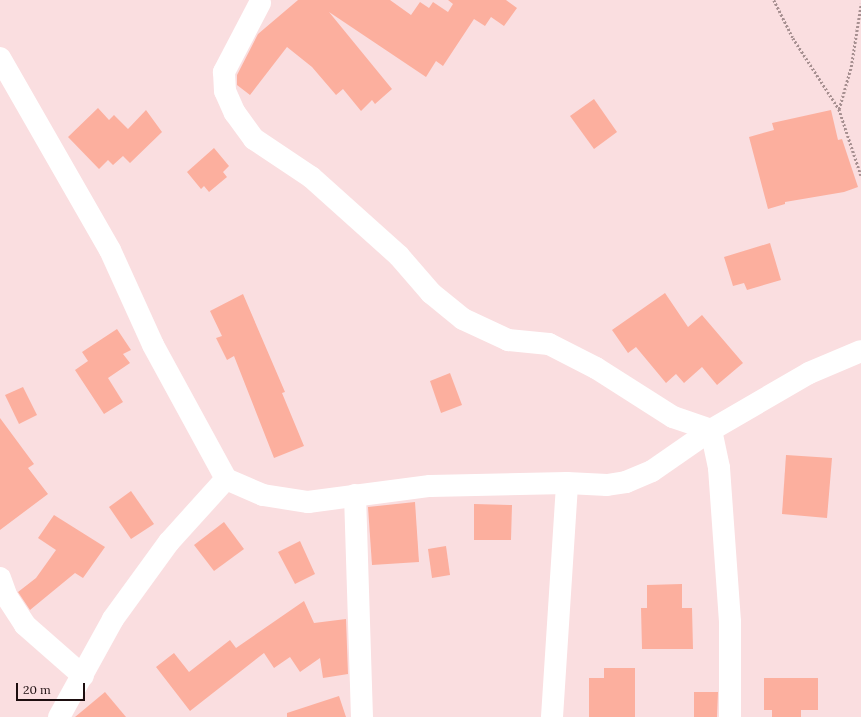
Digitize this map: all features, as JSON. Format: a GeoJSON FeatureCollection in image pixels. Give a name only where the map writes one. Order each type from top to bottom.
{"type":"FeatureCollection","features":[{"type":"Feature","properties":{"kind":"street"},"geometry":{"type":"LineString","coordinates":[[260,3],[224,72],[225,91],[235,113],[254,139],[311,177],[399,256],[431,293],[463,319],[508,340],[549,344],[596,368],[673,417],[711,430]]}},
{"type":"Feature","properties":{"kind":"street"},"geometry":{"type":"LineString","coordinates":[[0,58],[110,250],[153,345],[226,479],[263,495],[287,500],[308,502],[430,486],[567,483],[607,485],[626,482],[652,471],[711,430],[809,373],[861,351]]}},
{"type":"Feature","properties":{"kind":"street"},"geometry":{"type":"LineString","coordinates":[[711,430],[719,468],[729,614],[730,717]]}},
{"type":"Feature","properties":{"kind":"street"},"geometry":{"type":"LineString","coordinates":[[59,717],[118,613],[169,542],[226,479]]}},
{"type":"Feature","properties":{"kind":"street"},"geometry":{"type":"LineString","coordinates":[[552,717],[567,483]]}},
{"type":"Feature","properties":{"kind":"street"},"geometry":{"type":"LineString","coordinates":[[355,496],[362,717]]}},
{"type":"Feature","properties":{"kind":"street"},"geometry":{"type":"LineString","coordinates":[[0,578],[6,597],[25,625],[83,676]]}},
{"type":"Feature","properties":{"kind":"path"},"geometry":{"type":"LineString","coordinates":[[774,0],[793,38],[839,109],[861,175]]}},
{"type":"Feature","properties":{"kind":"path"},"geometry":{"type":"LineString","coordinates":[[839,109],[851,67],[861,4]]}},
{"type":"Feature","properties":{"kind":"building"},"geometry":{"type":"Polygon","coordinates":[[[298,0],[390,0],[411,15],[420,2],[429,8],[433,2],[448,12],[453,4],[448,0],[506,0],[517,8],[504,26],[491,17],[485,26],[474,19],[443,66],[436,61],[426,77],[329,12],[392,89],[375,104],[372,100],[361,111],[343,89],[336,95],[312,67],[287,47],[250,95],[237,85],[237,75],[258,34],[298,0]]]}},
{"type":"Feature","properties":{"kind":"building"},"geometry":{"type":"Polygon","coordinates":[[[594,99],[617,132],[594,149],[570,116],[594,99]]]}},
{"type":"Feature","properties":{"kind":"building"},"geometry":{"type":"Polygon","coordinates":[[[98,108],[109,120],[114,115],[128,129],[146,110],[162,132],[130,163],[123,156],[113,165],[108,160],[99,169],[68,137],[98,108]]]}},
{"type":"Feature","properties":{"kind":"building"},"geometry":{"type":"Polygon","coordinates":[[[831,110],[838,140],[842,139],[858,187],[844,192],[785,202],[785,204],[768,209],[749,137],[774,130],[772,123],[831,110]]]}},
{"type":"Feature","properties":{"kind":"building"},"geometry":{"type":"Polygon","coordinates":[[[214,148],[229,166],[223,172],[227,177],[209,192],[204,186],[201,189],[187,172],[214,148]]]}},
{"type":"Feature","properties":{"kind":"building"},"geometry":{"type":"Polygon","coordinates":[[[770,243],[781,280],[747,290],[744,283],[733,286],[724,257],[770,243]]]}},
{"type":"Feature","properties":{"kind":"building"},"geometry":{"type":"Polygon","coordinates":[[[665,293],[688,327],[702,315],[743,363],[717,385],[702,367],[684,383],[676,374],[666,383],[636,347],[628,353],[612,330],[665,293]]]}},
{"type":"Feature","properties":{"kind":"building"},"geometry":{"type":"Polygon","coordinates":[[[243,294],[285,392],[282,393],[304,446],[274,458],[234,356],[227,360],[216,338],[222,336],[210,311],[243,294]]]}},
{"type":"Feature","properties":{"kind":"building"},"geometry":{"type":"Polygon","coordinates":[[[117,329],[131,350],[123,354],[130,363],[108,378],[123,402],[104,414],[75,370],[88,361],[82,352],[117,329]]]}},
{"type":"Feature","properties":{"kind":"building"},"geometry":{"type":"Polygon","coordinates":[[[450,373],[462,405],[441,413],[430,381],[450,373]]]}},
{"type":"Feature","properties":{"kind":"building"},"geometry":{"type":"Polygon","coordinates":[[[23,387],[37,415],[19,424],[5,395],[23,387]]]}},
{"type":"Feature","properties":{"kind":"building"},"geometry":{"type":"Polygon","coordinates":[[[0,418],[34,464],[28,468],[48,494],[0,530],[0,418]]]}},
{"type":"Feature","properties":{"kind":"building"},"geometry":{"type":"Polygon","coordinates":[[[786,455],[832,458],[827,518],[782,514],[786,455]]]}},
{"type":"Feature","properties":{"kind":"building"},"geometry":{"type":"Polygon","coordinates":[[[131,491],[154,524],[131,539],[109,507],[131,491]]]}},
{"type":"Feature","properties":{"kind":"building"},"geometry":{"type":"Polygon","coordinates":[[[415,502],[419,562],[372,565],[368,507],[415,502]]]}},
{"type":"Feature","properties":{"kind":"building"},"geometry":{"type":"Polygon","coordinates":[[[474,504],[512,505],[511,540],[474,540],[474,504]]]}},
{"type":"Feature","properties":{"kind":"building"},"geometry":{"type":"Polygon","coordinates":[[[54,515],[105,547],[83,578],[75,573],[30,610],[18,592],[36,578],[56,550],[38,538],[54,515]]]}},
{"type":"Feature","properties":{"kind":"building"},"geometry":{"type":"Polygon","coordinates":[[[224,522],[244,549],[214,571],[194,545],[224,522]]]}},
{"type":"Feature","properties":{"kind":"building"},"geometry":{"type":"Polygon","coordinates":[[[300,541],[315,574],[295,584],[278,552],[300,541]]]}},
{"type":"Feature","properties":{"kind":"building"},"geometry":{"type":"Polygon","coordinates":[[[446,546],[450,575],[432,578],[428,549],[446,546]]]}},
{"type":"Feature","properties":{"kind":"building"},"geometry":{"type":"Polygon","coordinates":[[[682,584],[682,608],[692,608],[693,649],[642,649],[641,608],[647,608],[647,585],[682,584]]]}},
{"type":"Feature","properties":{"kind":"building"},"geometry":{"type":"Polygon","coordinates":[[[304,601],[314,623],[346,619],[348,674],[323,678],[320,658],[300,672],[290,657],[274,668],[264,653],[190,711],[156,667],[174,653],[189,672],[230,640],[236,648],[304,601]]]}},
{"type":"Feature","properties":{"kind":"building"},"geometry":{"type":"Polygon","coordinates":[[[604,668],[635,668],[635,717],[589,717],[589,678],[604,678],[604,668]]]}},
{"type":"Feature","properties":{"kind":"building"},"geometry":{"type":"Polygon","coordinates":[[[764,678],[818,678],[818,710],[801,710],[801,717],[772,717],[772,710],[764,710],[764,678]]]}},
{"type":"Feature","properties":{"kind":"building"},"geometry":{"type":"Polygon","coordinates":[[[105,692],[126,717],[75,717],[105,692]]]}},
{"type":"Feature","properties":{"kind":"building"},"geometry":{"type":"Polygon","coordinates":[[[694,692],[718,692],[717,717],[694,717],[694,692]]]}},
{"type":"Feature","properties":{"kind":"building"},"geometry":{"type":"Polygon","coordinates":[[[339,696],[346,717],[287,717],[287,713],[339,696]]]}}]}
